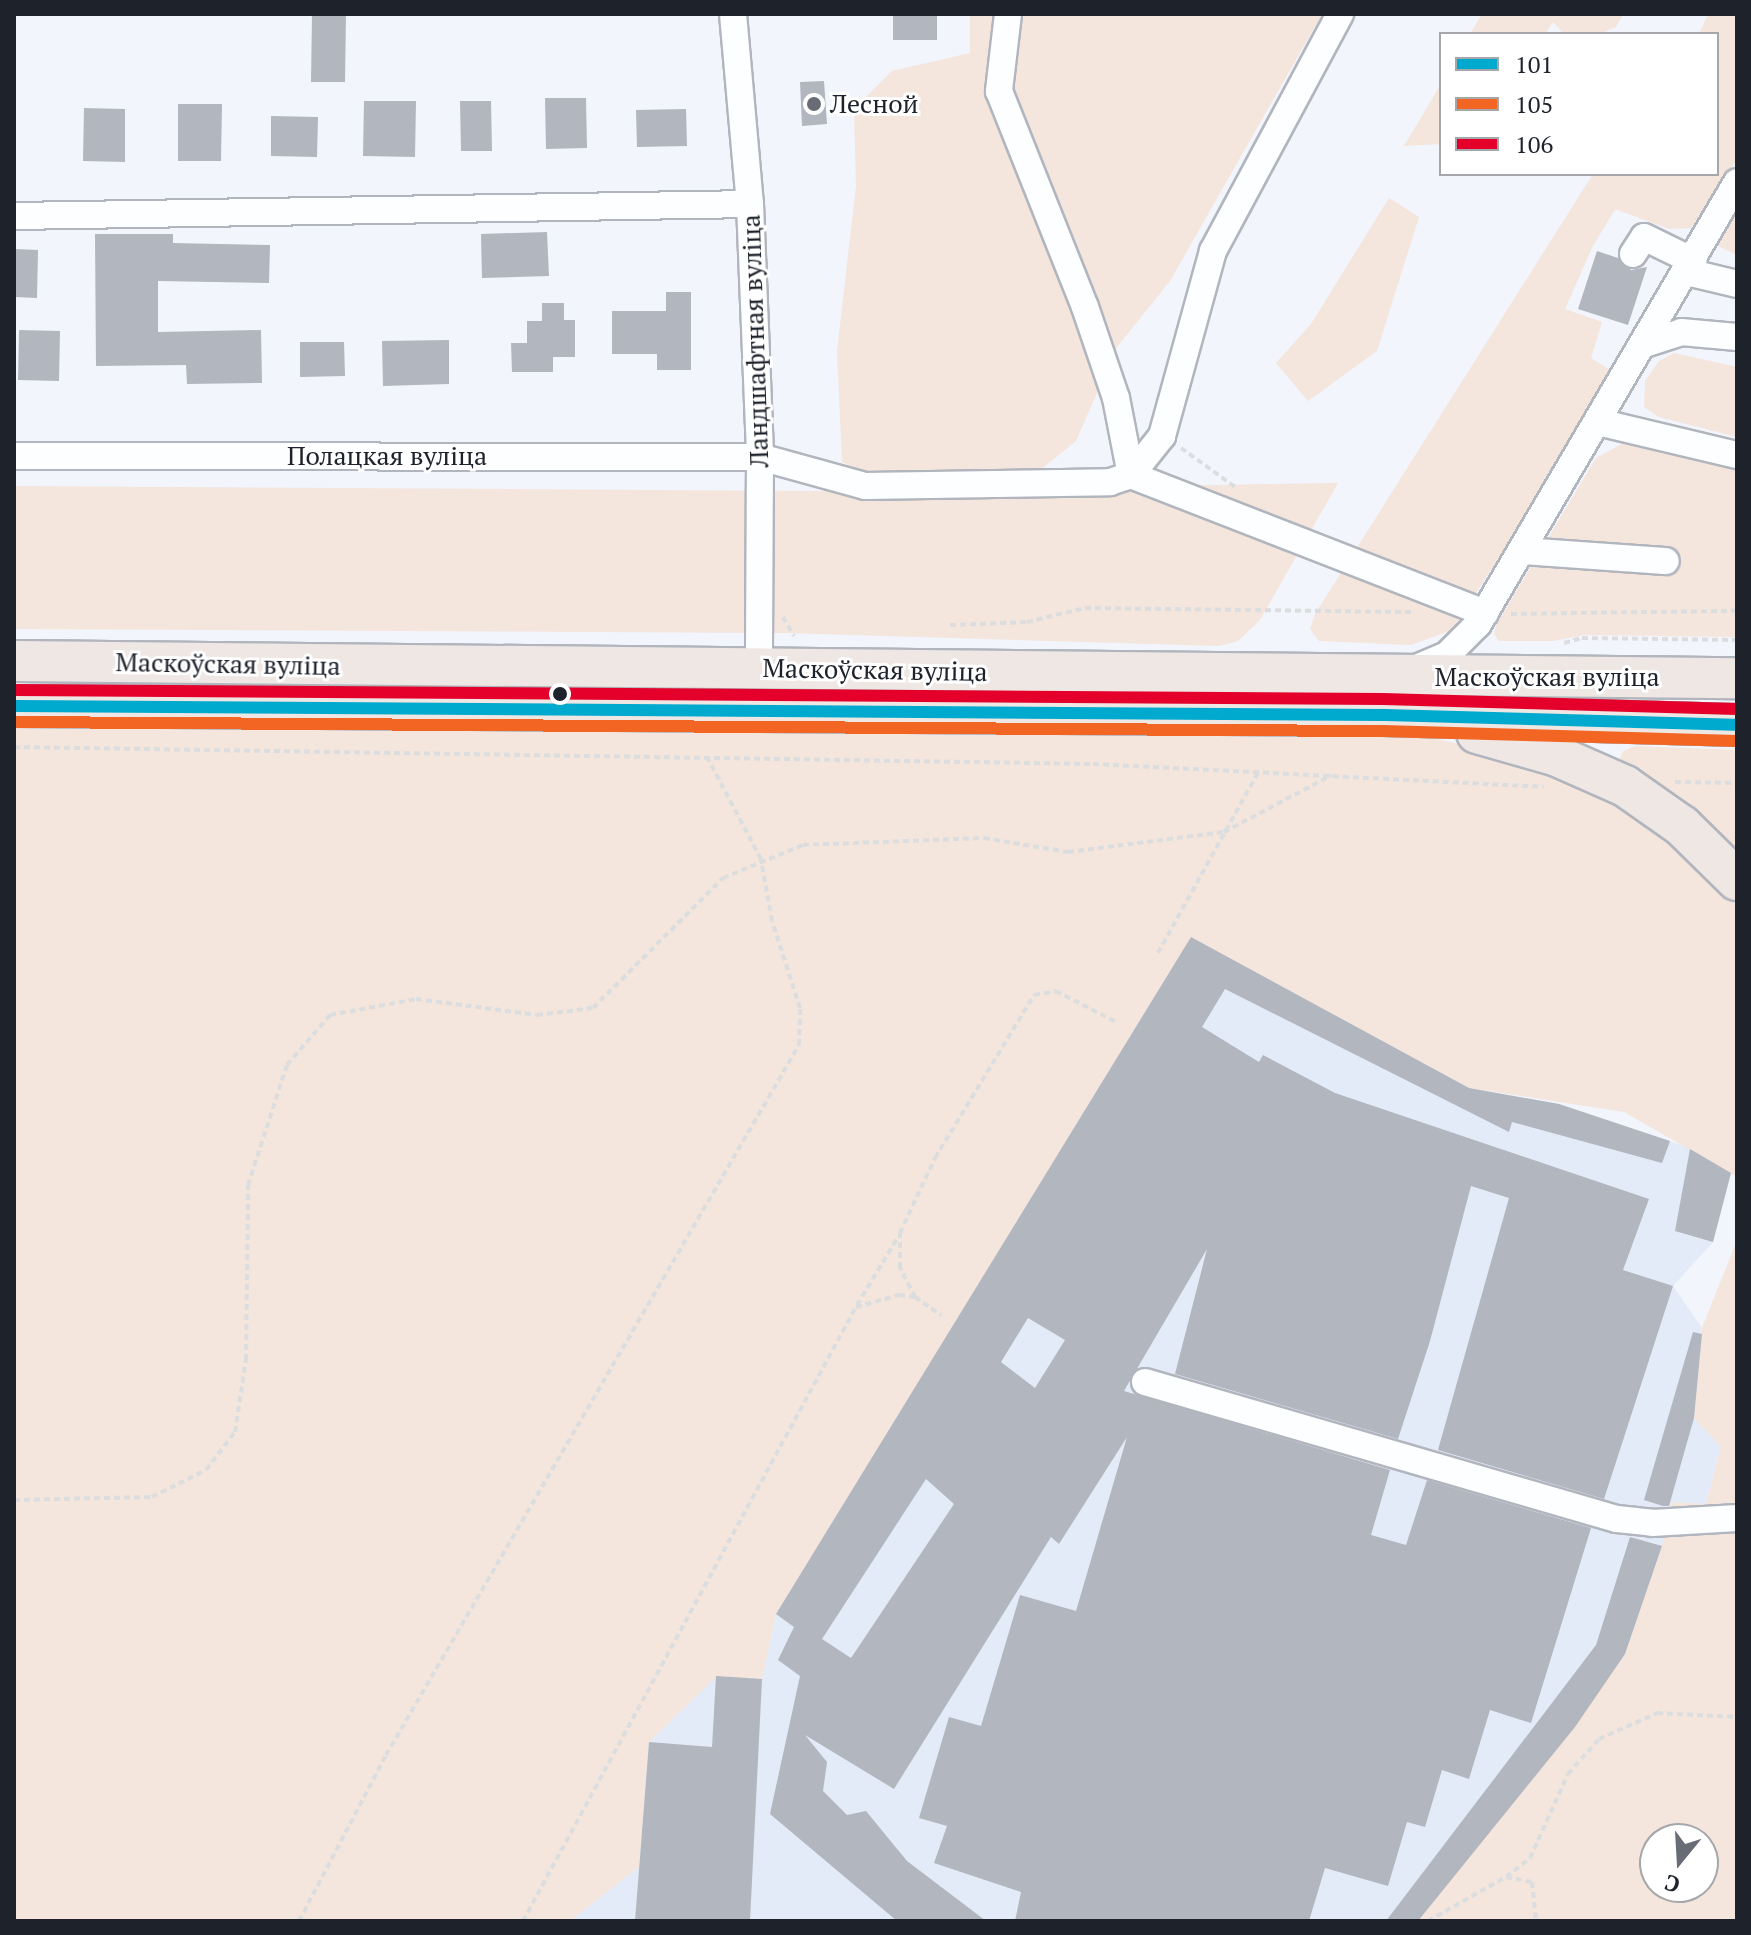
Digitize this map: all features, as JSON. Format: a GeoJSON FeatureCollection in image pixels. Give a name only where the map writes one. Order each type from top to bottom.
{"type":"FeatureCollection","features":[{"type":"Feature","properties":{"kind":"highway","name":"Маскоўская вуліца"},"geometry":{"type":"LineString","coordinates":[[14,661],[1737,678]]}},
{"type":"Feature","properties":{"kind":"highway"},"geometry":{"type":"LineString","coordinates":[[759,669],[759,711]]}},
{"type":"Feature","properties":{"kind":"highway","name":"Маскоўская вуліца"},"geometry":{"type":"LineString","coordinates":[[14,706],[1383,715],[1737,725]]}},
{"type":"Feature","properties":{"kind":"highway"},"geometry":{"type":"LineString","coordinates":[[1383,715],[1516,743],[1625,786],[1682,826],[1737,880]]}},
{"type":"Feature","properties":{"kind":"street","name":"Ландшафтная вуліца"},"geometry":{"type":"LineString","coordinates":[[733,14],[750,204],[760,457],[759,669]]}},
{"type":"Feature","properties":{"kind":"street"},"geometry":{"type":"LineString","coordinates":[[1008,14],[999,91],[1094,333],[1116,398],[1131,475]]}},
{"type":"Feature","properties":{"kind":"street"},"geometry":{"type":"LineString","coordinates":[[1131,475],[1162,436],[1213,251],[1340,14]]}},
{"type":"Feature","properties":{"kind":"street"},"geometry":{"type":"LineString","coordinates":[[1389,676],[1447,655],[1485,613],[1737,182]]}},
{"type":"Feature","properties":{"kind":"street"},"geometry":{"type":"LineString","coordinates":[[14,216],[750,204]]}},
{"type":"Feature","properties":{"kind":"street"},"geometry":{"type":"LineString","coordinates":[[1633,254],[1644,237],[1690,266],[1737,284]]}},
{"type":"Feature","properties":{"kind":"street"},"geometry":{"type":"LineString","coordinates":[[1645,344],[1681,332],[1737,337]]}},
{"type":"Feature","properties":{"kind":"street"},"geometry":{"type":"LineString","coordinates":[[1598,422],[1737,455]]}},
{"type":"Feature","properties":{"kind":"street","name":"Полацкая вуліца"},"geometry":{"type":"LineString","coordinates":[[14,456],[760,457],[865,486],[1110,482],[1131,475]]}},
{"type":"Feature","properties":{"kind":"street"},"geometry":{"type":"LineString","coordinates":[[1131,475],[1485,613]]}},
{"type":"Feature","properties":{"kind":"street"},"geometry":{"type":"LineString","coordinates":[[1522,551],[1666,561]]}},
{"type":"Feature","properties":{"kind":"street"},"geometry":{"type":"LineString","coordinates":[[1145,1382],[1617,1519],[1665,1523],[1737,1518]]}},
{"type":"Feature","properties":{"kind":"path"},"geometry":{"type":"LineString","coordinates":[[1162,436],[1242,493]]}},
{"type":"Feature","properties":{"kind":"path"},"geometry":{"type":"LineString","coordinates":[[950,625],[1027,622],[1085,608],[1424,612]]}},
{"type":"Feature","properties":{"kind":"path"},"geometry":{"type":"LineString","coordinates":[[1485,613],[1737,611]]}},
{"type":"Feature","properties":{"kind":"path"},"geometry":{"type":"LineString","coordinates":[[14,747],[1259,771],[1548,788]]}},
{"type":"Feature","properties":{"kind":"path"},"geometry":{"type":"LineString","coordinates":[[299,1921],[386,1755],[799,1045],[800,1008],[772,921],[761,859],[708,759]]}},
{"type":"Feature","properties":{"kind":"path"},"geometry":{"type":"LineString","coordinates":[[1158,953],[1259,771]]}},
{"type":"Feature","properties":{"kind":"path"},"geometry":{"type":"LineString","coordinates":[[14,1500],[152,1497],[206,1470],[235,1432],[246,1360],[248,1185],[287,1065],[330,1015],[416,999],[537,1015],[593,1008],[723,878],[761,859],[803,845],[984,838],[1068,852],[1224,832],[1332,775]]}},
{"type":"Feature","properties":{"kind":"path"},"geometry":{"type":"LineString","coordinates":[[1625,786],[1737,783]]}},
{"type":"Feature","properties":{"kind":"path"},"geometry":{"type":"LineString","coordinates":[[523,1921],[856,1307],[900,1233],[935,1158],[1034,995],[1056,991],[1116,1022]]}},
{"type":"Feature","properties":{"kind":"path"},"geometry":{"type":"LineString","coordinates":[[900,1233],[900,1268],[915,1297],[941,1315]]}},
{"type":"Feature","properties":{"kind":"path"},"geometry":{"type":"LineString","coordinates":[[856,1307],[882,1296],[915,1297]]}},
{"type":"Feature","properties":{"kind":"path"},"geometry":{"type":"LineString","coordinates":[[1428,1921],[1506,1877],[1530,1858],[1568,1774],[1599,1739],[1657,1713],[1737,1717]]}},
{"type":"Feature","properties":{"kind":"path"},"geometry":{"type":"LineString","coordinates":[[1506,1877],[1532,1882],[1536,1921]]}},
{"type":"Feature","properties":{"kind":"shaded area"},"geometry":{"type":"Polygon","coordinates":[[[970,14],[1322,14],[1170,281],[1117,347],[1076,441],[1034,475],[881,481],[842,462],[837,351],[856,186],[854,109],[892,71],[970,53],[970,14]]]}},
{"type":"Feature","properties":{"kind":"shaded area"},"geometry":{"type":"Polygon","coordinates":[[[1482,14],[1623,14],[1616,27],[1604,32],[1562,32],[1553,22],[1546,32],[1471,32],[1482,14]]]}},
{"type":"Feature","properties":{"kind":"shaded area"},"geometry":{"type":"Polygon","coordinates":[[[1708,14],[1737,14],[1737,159],[1691,228],[1669,229],[1615,209],[1592,248],[1565,309],[1602,322],[1591,358],[1612,371],[1591,415],[1452,630],[1411,645],[1319,641],[1310,629],[1315,614],[1592,176],[1719,176],[1719,32],[1700,32],[1708,14]]]}},
{"type":"Feature","properties":{"kind":"shaded area"},"geometry":{"type":"Polygon","coordinates":[[[1439,87],[1439,144],[1404,146],[1439,87]]]}},
{"type":"Feature","properties":{"kind":"shaded area"},"geometry":{"type":"Polygon","coordinates":[[[1389,198],[1419,217],[1377,351],[1308,401],[1276,363],[1311,324],[1389,198]]]}},
{"type":"Feature","properties":{"kind":"shaded area"},"geometry":{"type":"Polygon","coordinates":[[[1737,210],[1737,255],[1714,244],[1737,210]]]}},
{"type":"Feature","properties":{"kind":"shaded area"},"geometry":{"type":"Polygon","coordinates":[[[1674,353],[1737,367],[1737,437],[1659,417],[1644,407],[1645,381],[1659,361],[1674,353]]]}},
{"type":"Feature","properties":{"kind":"shaded area"},"geometry":{"type":"Polygon","coordinates":[[[1627,441],[1737,465],[1737,637],[1584,635],[1554,641],[1499,641],[1494,634],[1497,623],[1596,458],[1627,441]]]}},
{"type":"Feature","properties":{"kind":"shaded area"},"geometry":{"type":"Polygon","coordinates":[[[1338,483],[1260,620],[1238,641],[1219,646],[785,633],[14,629],[14,486],[819,491],[1338,483]]]}},
{"type":"Feature","properties":{"kind":"shaded area"},"geometry":{"type":"Polygon","coordinates":[[[14,720],[1419,735],[1500,753],[1616,803],[1677,847],[1737,906],[1737,1177],[1624,1112],[1469,1088],[1191,937],[776,1614],[762,1679],[716,1677],[649,1742],[639,1867],[570,1921],[14,1921],[14,720]]]}},
{"type":"Feature","properties":{"kind":"shaded area"},"geometry":{"type":"Polygon","coordinates":[[[1634,746],[1737,750],[1737,859],[1619,763],[1622,752],[1634,746]]]}},
{"type":"Feature","properties":{"kind":"shaded area"},"geometry":{"type":"Polygon","coordinates":[[[1191,937],[1469,1088],[1559,1104],[1687,1147],[1731,1173],[1713,1242],[1673,1286],[1702,1328],[1694,1418],[1721,1446],[1706,1504],[1671,1502],[1662,1546],[1625,1654],[1418,1921],[570,1921],[639,1867],[649,1742],[716,1676],[762,1679],[776,1614],[1191,937]]]}},
{"type":"Feature","properties":{"kind":"shaded area"},"geometry":{"type":"Polygon","coordinates":[[[1737,1240],[1737,1921],[1418,1921],[1625,1654],[1662,1546],[1671,1502],[1706,1504],[1721,1447],[1694,1418],[1702,1328],[1737,1240]]]}},
{"type":"Feature","properties":{"kind":"building"},"geometry":{"type":"Polygon","coordinates":[[[312,14],[346,14],[345,82],[311,82],[312,14]]]}},
{"type":"Feature","properties":{"kind":"building"},"geometry":{"type":"Polygon","coordinates":[[[893,14],[937,14],[937,40],[893,40],[893,14]]]}},
{"type":"Feature","properties":{"kind":"building"},"geometry":{"type":"Polygon","coordinates":[[[824,81],[827,124],[802,126],[800,82],[824,81]]]}},
{"type":"Feature","properties":{"kind":"building"},"geometry":{"type":"Polygon","coordinates":[[[545,98],[586,98],[587,148],[546,149],[545,98]]]}},
{"type":"Feature","properties":{"kind":"building"},"geometry":{"type":"Polygon","coordinates":[[[364,101],[416,101],[415,157],[363,156],[364,101]]]}},
{"type":"Feature","properties":{"kind":"building"},"geometry":{"type":"Polygon","coordinates":[[[460,101],[491,101],[492,151],[461,151],[460,101]]]}},
{"type":"Feature","properties":{"kind":"building"},"geometry":{"type":"Polygon","coordinates":[[[178,104],[222,104],[221,161],[178,161],[178,104]]]}},
{"type":"Feature","properties":{"kind":"building"},"geometry":{"type":"Polygon","coordinates":[[[84,108],[125,109],[125,162],[83,161],[84,108]]]}},
{"type":"Feature","properties":{"kind":"building"},"geometry":{"type":"Polygon","coordinates":[[[686,109],[687,146],[637,147],[636,110],[686,109]]]}},
{"type":"Feature","properties":{"kind":"building"},"geometry":{"type":"Polygon","coordinates":[[[271,116],[318,117],[317,157],[271,156],[271,116]]]}},
{"type":"Feature","properties":{"kind":"building"},"geometry":{"type":"Polygon","coordinates":[[[547,232],[549,276],[482,278],[481,234],[547,232]]]}},
{"type":"Feature","properties":{"kind":"building"},"geometry":{"type":"Polygon","coordinates":[[[95,234],[173,234],[173,243],[270,245],[269,283],[158,281],[158,332],[261,330],[262,383],[187,384],[186,365],[96,366],[95,234]]]}},
{"type":"Feature","properties":{"kind":"building"},"geometry":{"type":"Polygon","coordinates":[[[14,249],[38,250],[37,298],[14,297],[14,249]]]}},
{"type":"Feature","properties":{"kind":"building"},"geometry":{"type":"Polygon","coordinates":[[[1597,251],[1618,258],[1631,270],[1647,267],[1628,325],[1578,309],[1597,251]]]}},
{"type":"Feature","properties":{"kind":"building"},"geometry":{"type":"Polygon","coordinates":[[[666,292],[691,292],[691,370],[657,370],[657,354],[612,354],[612,311],[666,311],[666,292]]]}},
{"type":"Feature","properties":{"kind":"building"},"geometry":{"type":"Polygon","coordinates":[[[542,303],[564,303],[564,320],[575,320],[575,357],[553,357],[553,372],[512,372],[511,343],[527,343],[527,321],[542,321],[542,303]]]}},
{"type":"Feature","properties":{"kind":"building"},"geometry":{"type":"Polygon","coordinates":[[[19,330],[60,331],[59,381],[18,380],[19,330]]]}},
{"type":"Feature","properties":{"kind":"building"},"geometry":{"type":"Polygon","coordinates":[[[449,340],[449,384],[383,386],[382,341],[449,340]]]}},
{"type":"Feature","properties":{"kind":"building"},"geometry":{"type":"Polygon","coordinates":[[[300,342],[344,342],[345,376],[300,377],[300,342]]]}},
{"type":"Feature","properties":{"kind":"building"},"geometry":{"type":"Polygon","coordinates":[[[1191,937],[1469,1088],[1559,1104],[1670,1141],[1662,1163],[1512,1122],[1509,1132],[1225,989],[1202,1027],[1259,1062],[1263,1055],[1335,1093],[1649,1199],[1623,1270],[1673,1286],[1604,1499],[1438,1450],[1509,1198],[1471,1186],[1430,1341],[1398,1439],[1175,1374],[1207,1249],[1124,1391],[1390,1470],[1371,1535],[1406,1545],[1427,1480],[1591,1528],[1531,1723],[1490,1710],[1469,1779],[1442,1770],[1425,1827],[1407,1822],[1388,1886],[1325,1868],[1309,1921],[1015,1921],[1021,1892],[934,1863],[947,1826],[919,1818],[949,1717],[981,1726],[1020,1595],[1076,1611],[1127,1437],[1059,1544],[1051,1537],[894,1789],[805,1735],[827,1762],[823,1791],[847,1815],[866,1811],[907,1861],[986,1921],[897,1921],[770,1814],[800,1676],[778,1660],[794,1627],[776,1614],[1191,937]],[[1028,1318],[1001,1362],[1035,1388],[1065,1340],[1028,1318]],[[926,1479],[822,1639],[851,1658],[954,1504],[926,1479]]]}},
{"type":"Feature","properties":{"kind":"building"},"geometry":{"type":"Polygon","coordinates":[[[1690,1149],[1731,1173],[1713,1242],[1675,1231],[1690,1149]]]}},
{"type":"Feature","properties":{"kind":"building"},"geometry":{"type":"Polygon","coordinates":[[[1693,1332],[1702,1334],[1694,1418],[1669,1506],[1663,1506],[1644,1500],[1693,1332]]]}},
{"type":"Feature","properties":{"kind":"building"},"geometry":{"type":"Polygon","coordinates":[[[1630,1537],[1662,1546],[1625,1654],[1575,1727],[1418,1921],[1386,1921],[1596,1645],[1630,1537]]]}},
{"type":"Feature","properties":{"kind":"building"},"geometry":{"type":"Polygon","coordinates":[[[716,1676],[762,1679],[750,1921],[635,1921],[649,1742],[712,1747],[716,1676]]]}},
{"type":"Feature","properties":{"kind":"transit line","name":"106"},"geometry":{"type":"LineString","coordinates":[[14,690],[1383,699],[1737,709]]}},
{"type":"Feature","properties":{"kind":"transit line","name":"101"},"geometry":{"type":"LineString","coordinates":[[14,706],[1383,715],[1737,725]]}},
{"type":"Feature","properties":{"kind":"transit line","name":"105"},"geometry":{"type":"LineString","coordinates":[[14,722],[1383,731],[1737,741]]}},
{"type":"Feature","properties":{"kind":"place","name":"Лесной"},"geometry":{"type":"Point","coordinates":[814,104]}}]}
